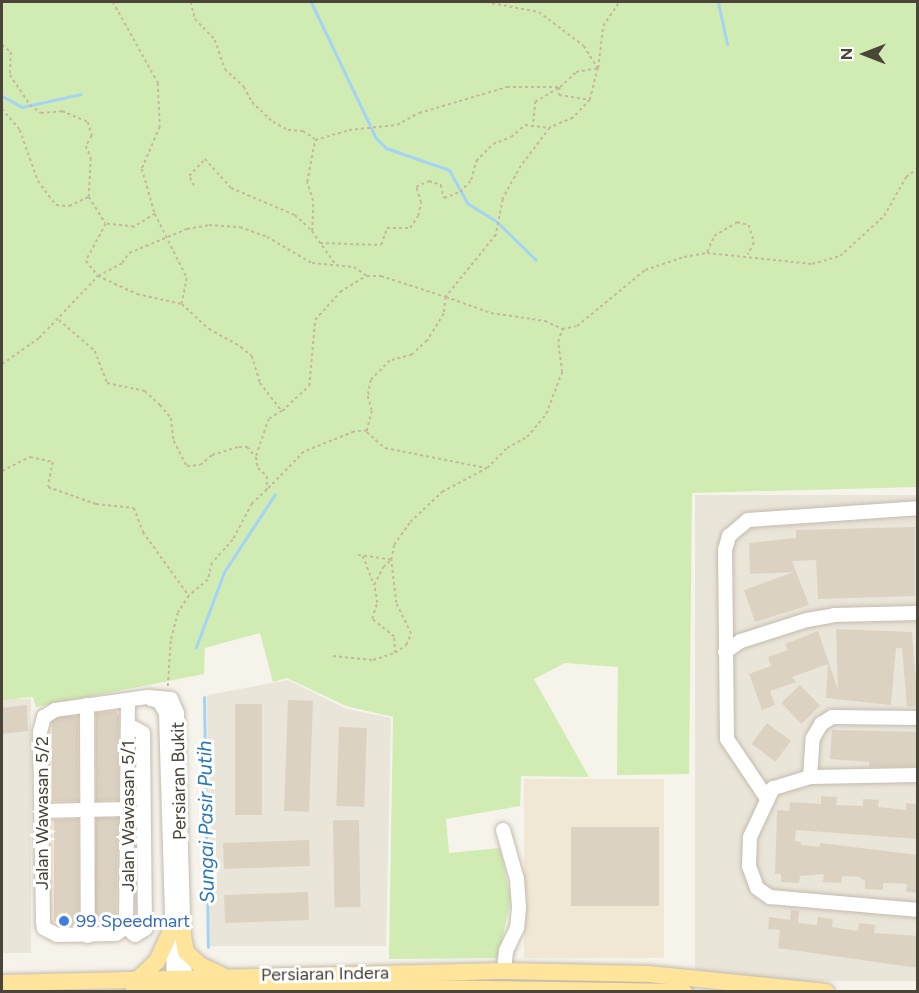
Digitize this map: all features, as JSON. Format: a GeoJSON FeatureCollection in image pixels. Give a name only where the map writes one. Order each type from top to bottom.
{"type":"FeatureCollection","features":[{"type":"Feature","properties":{"kind":"main road"},"geometry":{"type":"LineString","coordinates":[[177,930],[186,952],[200,965],[222,975]]}},
{"type":"Feature","properties":{"kind":"main road"},"geometry":{"type":"LineString","coordinates":[[136,985],[157,962],[177,930]]}},
{"type":"Feature","properties":{"kind":"main road","name":"Persiaran Indera"},"geometry":{"type":"LineString","coordinates":[[179,984],[222,975],[504,971],[647,985]]}},
{"type":"Feature","properties":{"kind":"main road","name":"Persiaran Indera"},"geometry":{"type":"LineString","coordinates":[[2,983],[179,984],[340,991],[647,985]]}},
{"type":"Feature","properties":{"kind":"main road"},"geometry":{"type":"LineString","coordinates":[[647,985],[684,992]]}},
{"type":"Feature","properties":{"kind":"main road"},"geometry":{"type":"LineString","coordinates":[[647,985],[826,992]]}},
{"type":"Feature","properties":{"kind":"street"},"geometry":{"type":"LineString","coordinates":[[766,797],[727,739],[725,550],[729,536],[748,520],[918,508]]}},
{"type":"Feature","properties":{"kind":"street"},"geometry":{"type":"LineString","coordinates":[[725,652],[741,641],[807,620],[834,615],[918,613]]}},
{"type":"Feature","properties":{"kind":"street","name":"Persiaran Bukit"},"geometry":{"type":"LineString","coordinates":[[134,699],[166,697],[175,705],[177,713],[177,930]]}},
{"type":"Feature","properties":{"kind":"street","name":"Persiaran Bukit"},"geometry":{"type":"LineString","coordinates":[[134,699],[159,701],[166,713],[179,984]]}},
{"type":"Feature","properties":{"kind":"street","name":"Jalan Wawasan 5/2"},"geometry":{"type":"LineString","coordinates":[[88,936],[57,935],[44,927],[40,732],[44,717],[55,710],[134,699]]}},
{"type":"Feature","properties":{"kind":"street","name":"Jalan Wawasan 5/1"},"geometry":{"type":"LineString","coordinates":[[126,927],[128,725],[134,699]]}},
{"type":"Feature","properties":{"kind":"street"},"geometry":{"type":"LineString","coordinates":[[87,705],[88,936],[116,934],[126,927],[135,935],[145,929],[143,733],[128,725]]}},
{"type":"Feature","properties":{"kind":"street"},"geometry":{"type":"LineString","coordinates":[[810,777],[813,738],[821,724],[832,717],[918,718]]}},
{"type":"Feature","properties":{"kind":"street"},"geometry":{"type":"LineString","coordinates":[[918,775],[810,777],[773,788],[766,797],[750,837],[749,866],[757,888],[770,897],[918,910]]}},
{"type":"Feature","properties":{"kind":"street"},"geometry":{"type":"LineString","coordinates":[[41,811],[128,810]]}},
{"type":"Feature","properties":{"kind":"street"},"geometry":{"type":"LineString","coordinates":[[503,830],[517,879],[519,907],[517,928],[506,951],[504,971]]}},
{"type":"Feature","properties":{"kind":"path"},"geometry":{"type":"LineString","coordinates":[[113,2],[158,83],[160,127],[141,169],[155,214],[188,278],[182,304]]}},
{"type":"Feature","properties":{"kind":"path"},"geometry":{"type":"LineString","coordinates":[[191,2],[195,19],[215,40],[225,69],[244,87],[252,102],[273,122],[288,130],[303,131],[315,140]]}},
{"type":"Feature","properties":{"kind":"path"},"geometry":{"type":"LineString","coordinates":[[486,2],[539,12],[584,46],[598,68]]}},
{"type":"Feature","properties":{"kind":"path"},"geometry":{"type":"LineString","coordinates":[[367,431],[372,411],[368,396],[371,380],[390,362],[412,355],[427,341],[444,314],[446,297],[496,235],[503,199],[521,166],[550,128],[573,118],[590,100],[598,68],[603,26],[618,2]]}},
{"type":"Feature","properties":{"kind":"path"},"geometry":{"type":"LineString","coordinates":[[2,45],[10,52],[10,75],[30,105],[41,112],[62,111],[88,122],[92,136],[86,146],[91,158],[89,197],[106,224]]}},
{"type":"Feature","properties":{"kind":"path"},"geometry":{"type":"LineString","coordinates":[[533,123],[535,102],[560,87],[576,72],[598,68]]}},
{"type":"Feature","properties":{"kind":"path"},"geometry":{"type":"LineString","coordinates":[[315,140],[349,130],[397,125],[419,113],[507,87],[560,87]]}},
{"type":"Feature","properties":{"kind":"path"},"geometry":{"type":"LineString","coordinates":[[560,87],[559,95],[590,100]]}},
{"type":"Feature","properties":{"kind":"path"},"geometry":{"type":"LineString","coordinates":[[2,109],[20,130],[38,182],[56,205],[69,206],[89,197]]}},
{"type":"Feature","properties":{"kind":"path"},"geometry":{"type":"LineString","coordinates":[[320,243],[381,245],[387,228],[410,228],[418,216],[421,203],[416,187],[429,181],[441,184],[444,198],[460,192],[471,180],[476,161],[493,144],[533,123],[550,128]]}},
{"type":"Feature","properties":{"kind":"path"},"geometry":{"type":"LineString","coordinates":[[312,231],[313,201],[307,182],[315,140]]}},
{"type":"Feature","properties":{"kind":"path"},"geometry":{"type":"LineString","coordinates":[[194,186],[189,176],[205,159],[231,188],[279,206],[312,231],[336,266]]}},
{"type":"Feature","properties":{"kind":"path"},"geometry":{"type":"LineString","coordinates":[[256,457],[269,419],[282,411],[309,386],[315,320],[339,292],[367,276],[381,276],[432,296],[446,297],[491,314],[545,321],[562,329],[577,326],[645,270],[707,253],[812,264],[840,256],[884,216],[906,177],[918,168]]}},
{"type":"Feature","properties":{"kind":"path"},"geometry":{"type":"LineString","coordinates":[[106,224],[134,227],[155,214]]}},
{"type":"Feature","properties":{"kind":"path"},"geometry":{"type":"LineString","coordinates":[[707,253],[714,236],[737,222],[748,225],[754,243],[747,256]]}},
{"type":"Feature","properties":{"kind":"path"},"geometry":{"type":"LineString","coordinates":[[106,224],[86,261],[98,276],[137,294],[182,304],[209,329],[222,333],[252,356],[260,382],[282,411]]}},
{"type":"Feature","properties":{"kind":"path"},"geometry":{"type":"LineString","coordinates":[[2,364],[25,350],[58,320],[98,276],[122,263],[129,253],[168,236],[209,225],[240,227],[267,237],[312,263],[354,267],[367,276]]}},
{"type":"Feature","properties":{"kind":"path"},"geometry":{"type":"LineString","coordinates":[[58,320],[95,351],[107,383],[146,391],[160,405],[171,418],[174,441],[187,466],[200,465],[212,455],[239,447],[248,447],[256,457],[258,468],[267,476],[267,490]]}},
{"type":"Feature","properties":{"kind":"path"},"geometry":{"type":"LineString","coordinates":[[333,656],[373,660],[395,653],[406,645],[411,634],[396,603],[391,560],[399,537],[434,500],[487,468],[507,448],[527,436],[546,414],[562,372],[558,342],[562,329]]}},
{"type":"Feature","properties":{"kind":"path"},"geometry":{"type":"LineString","coordinates":[[166,697],[171,641],[178,613],[189,596],[208,580],[212,563],[233,540],[252,504],[304,452],[354,432],[367,431],[385,448],[487,468]]}},
{"type":"Feature","properties":{"kind":"path"},"geometry":{"type":"LineString","coordinates":[[2,471],[30,457],[53,462],[48,487],[96,504],[134,508],[143,532],[189,596]]}},
{"type":"Feature","properties":{"kind":"path"},"geometry":{"type":"LineString","coordinates":[[356,555],[391,560]]}},
{"type":"Feature","properties":{"kind":"path"},"geometry":{"type":"LineString","coordinates":[[363,555],[374,585],[377,603],[372,619],[394,638],[395,653]]}},
{"type":"Feature","properties":{"kind":"path"},"geometry":{"type":"LineString","coordinates":[[374,585],[383,567],[391,560]]}},
{"type":"Feature","properties":{"kind":"shaded area"},"geometry":{"type":"Polygon","coordinates":[[[695,495],[917,495],[917,981],[695,981],[695,495]]]}},
{"type":"Feature","properties":{"kind":"shaded area"},"geometry":{"type":"Polygon","coordinates":[[[288,680],[347,709],[391,718],[386,946],[210,946],[207,695],[288,680]]]}},
{"type":"Feature","properties":{"kind":"shaded area"},"geometry":{"type":"Polygon","coordinates":[[[2,699],[31,699],[31,953],[2,953],[2,699]]]}},
{"type":"Feature","properties":{"kind":"shaded area"},"geometry":{"type":"Polygon","coordinates":[[[124,704],[120,927],[58,931],[49,927],[44,730],[51,714],[124,704]]]}},
{"type":"Feature","properties":{"kind":"shaded area"},"geometry":{"type":"Polygon","coordinates":[[[524,779],[664,779],[664,958],[524,958],[524,779]]]}},
{"type":"Feature","properties":{"kind":"green space"},"geometry":{"type":"Polygon","coordinates":[[[2,2],[917,2],[917,487],[692,493],[689,774],[617,775],[618,667],[565,663],[534,679],[589,777],[521,776],[520,806],[446,819],[449,853],[500,848],[511,899],[498,958],[389,959],[393,717],[346,706],[287,678],[273,682],[260,633],[205,648],[204,674],[36,707],[33,697],[2,700],[2,2]]]}},
{"type":"Feature","properties":{"kind":"building"},"geometry":{"type":"Polygon","coordinates":[[[915,527],[915,596],[818,599],[816,560],[792,561],[809,605],[755,622],[744,590],[794,572],[750,574],[749,543],[796,538],[796,530],[915,527]]]}},
{"type":"Feature","properties":{"kind":"building"},"geometry":{"type":"Polygon","coordinates":[[[836,629],[912,632],[918,706],[907,707],[902,648],[896,648],[891,705],[826,698],[828,664],[792,677],[796,682],[770,691],[775,705],[762,710],[749,674],[771,666],[768,657],[788,650],[785,644],[818,631],[838,690],[836,629]]]}},
{"type":"Feature","properties":{"kind":"building"},"geometry":{"type":"Polygon","coordinates":[[[800,685],[820,706],[801,724],[781,703],[800,685]]]}},
{"type":"Feature","properties":{"kind":"building"},"geometry":{"type":"Polygon","coordinates":[[[288,700],[313,701],[309,812],[284,811],[288,700]]]}},
{"type":"Feature","properties":{"kind":"building"},"geometry":{"type":"Polygon","coordinates":[[[235,704],[262,704],[262,815],[235,815],[235,704]]]}},
{"type":"Feature","properties":{"kind":"building"},"geometry":{"type":"Polygon","coordinates":[[[27,705],[28,731],[2,734],[2,708],[27,705]]]}},
{"type":"Feature","properties":{"kind":"building"},"geometry":{"type":"Polygon","coordinates":[[[115,711],[119,715],[118,800],[96,801],[96,713],[115,711]]]}},
{"type":"Feature","properties":{"kind":"building"},"geometry":{"type":"Polygon","coordinates":[[[52,716],[78,716],[78,801],[52,801],[52,716]]]}},
{"type":"Feature","properties":{"kind":"building"},"geometry":{"type":"Polygon","coordinates":[[[767,723],[791,741],[775,762],[751,744],[767,723]]]}},
{"type":"Feature","properties":{"kind":"building"},"geometry":{"type":"Polygon","coordinates":[[[339,727],[367,728],[364,807],[336,806],[339,727]]]}},
{"type":"Feature","properties":{"kind":"building"},"geometry":{"type":"Polygon","coordinates":[[[832,730],[918,732],[918,766],[869,767],[869,762],[830,759],[832,730]]]}},
{"type":"Feature","properties":{"kind":"building"},"geometry":{"type":"Polygon","coordinates":[[[821,796],[837,797],[836,805],[863,806],[863,799],[879,800],[878,807],[906,810],[906,803],[918,804],[918,839],[796,830],[795,841],[801,842],[801,845],[820,847],[820,843],[918,855],[918,893],[906,892],[907,884],[883,883],[883,890],[865,889],[865,881],[859,877],[842,876],[841,883],[823,882],[824,874],[800,876],[799,883],[781,882],[781,874],[775,874],[777,810],[789,811],[790,802],[821,804],[821,796]]]}},
{"type":"Feature","properties":{"kind":"building"},"geometry":{"type":"Polygon","coordinates":[[[96,818],[118,818],[116,922],[94,922],[96,818]]]}},
{"type":"Feature","properties":{"kind":"building"},"geometry":{"type":"Polygon","coordinates":[[[78,819],[79,926],[60,926],[54,920],[54,820],[78,819]]]}},
{"type":"Feature","properties":{"kind":"building"},"geometry":{"type":"Polygon","coordinates":[[[333,820],[359,820],[361,907],[335,907],[333,820]]]}},
{"type":"Feature","properties":{"kind":"building"},"geometry":{"type":"Polygon","coordinates":[[[571,827],[659,827],[659,906],[571,906],[571,827]]]}},
{"type":"Feature","properties":{"kind":"building"},"geometry":{"type":"Polygon","coordinates":[[[309,840],[310,866],[224,869],[223,843],[309,840]]]}},
{"type":"Feature","properties":{"kind":"building"},"geometry":{"type":"Polygon","coordinates":[[[308,892],[309,920],[225,923],[224,895],[308,892]]]}},
{"type":"Feature","properties":{"kind":"building"},"geometry":{"type":"Polygon","coordinates":[[[791,910],[799,911],[798,923],[817,925],[818,917],[833,919],[832,927],[858,931],[859,923],[875,925],[874,933],[918,936],[918,968],[778,948],[780,930],[768,929],[769,917],[790,920],[791,910]]]}},
{"type":"Feature","properties":{"kind":"waterway"},"geometry":{"type":"LineString","coordinates":[[311,2],[376,138],[386,148],[449,170],[467,203],[497,222],[536,260]]}},
{"type":"Feature","properties":{"kind":"waterway"},"geometry":{"type":"LineString","coordinates":[[718,2],[727,44]]}},
{"type":"Feature","properties":{"kind":"waterway"},"geometry":{"type":"LineString","coordinates":[[2,96],[22,107],[81,94]]}},
{"type":"Feature","properties":{"kind":"waterway","name":"Sungai Pasir Putih"},"geometry":{"type":"LineString","coordinates":[[196,647],[224,572],[275,494]]}},
{"type":"Feature","properties":{"kind":"waterway","name":"Sungai Pasir Putih"},"geometry":{"type":"LineString","coordinates":[[204,697],[208,947]]}},
{"type":"Feature","properties":{"kind":"place","name":"99 Speedmart"},"geometry":{"type":"Point","coordinates":[64,921]}}]}
